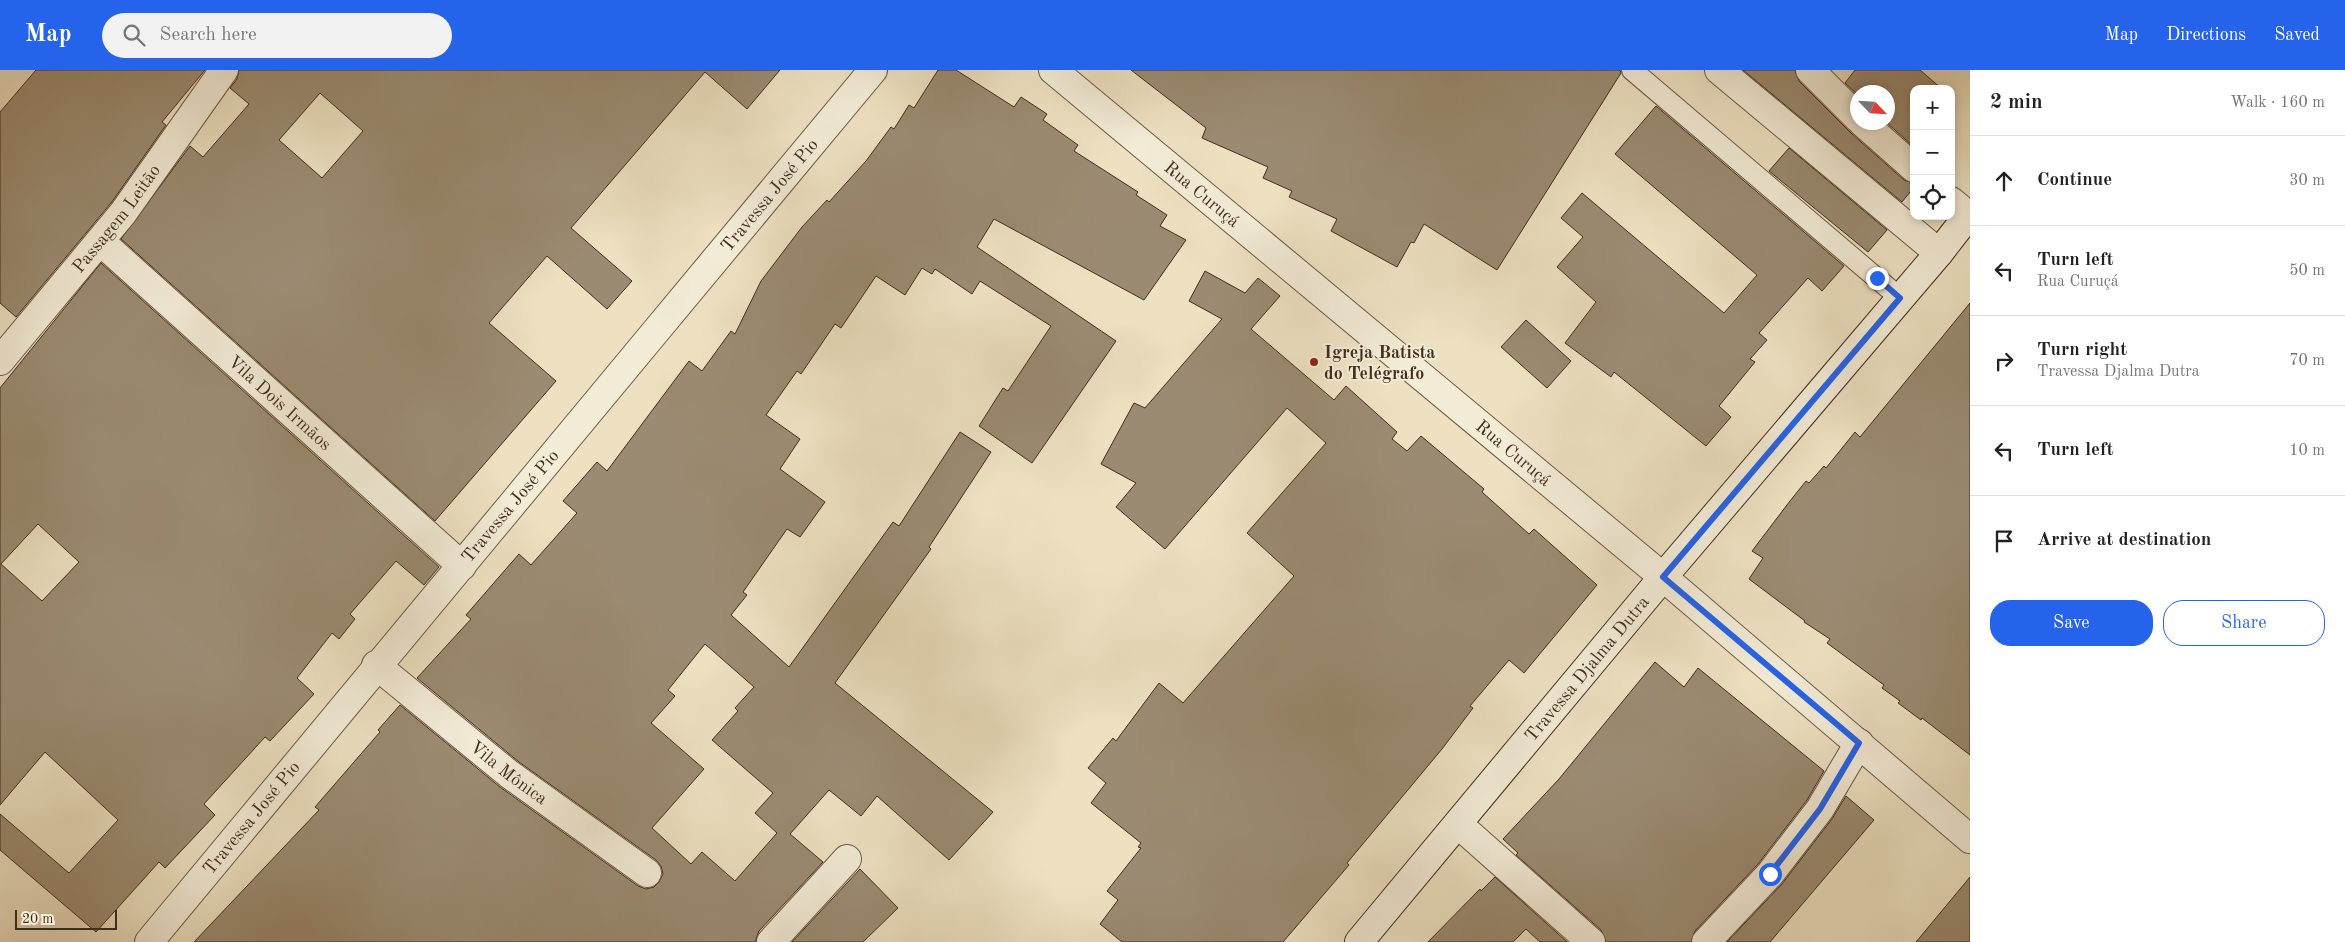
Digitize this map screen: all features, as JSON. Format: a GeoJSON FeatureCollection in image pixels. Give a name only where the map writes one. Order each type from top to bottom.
{"type":"FeatureCollection","features":[{"type":"Feature","properties":{"kind":"street","name":"Passagem Leitão"},"geometry":{"type":"LineString","coordinates":[[0,362],[123,213],[224,70]]}},
{"type":"Feature","properties":{"kind":"street","name":"Travessa José Pio"},"geometry":{"type":"LineString","coordinates":[[149,942],[376,665],[462,566],[873,70]]}},
{"type":"Feature","properties":{"kind":"street","name":"Rua Curuçá"},"geometry":{"type":"LineString","coordinates":[[1053,70],[1663,577],[1970,839]]}},
{"type":"Feature","properties":{"kind":"street"},"geometry":{"type":"LineString","coordinates":[[1719,70],[1939,253]]}},
{"type":"Feature","properties":{"kind":"street"},"geometry":{"type":"LineString","coordinates":[[1810,70],[1850,110]]}},
{"type":"Feature","properties":{"kind":"street"},"geometry":{"type":"LineString","coordinates":[[1871,130],[1910,164]]}},
{"type":"Feature","properties":{"kind":"street","name":"Travessa Djalma Dutra"},"geometry":{"type":"LineString","coordinates":[[1359,942],[1663,577],[1939,253],[1963,210]]}},
{"type":"Feature","properties":{"kind":"street","name":"Vila Dois Irmãos"},"geometry":{"type":"LineString","coordinates":[[100,241],[462,566]]}},
{"type":"Feature","properties":{"kind":"street","name":"Vila Mônica"},"geometry":{"type":"LineString","coordinates":[[376,665],[509,774],[647,874]]}},
{"type":"Feature","properties":{"kind":"street"},"geometry":{"type":"LineString","coordinates":[[1706,942],[1770,874],[1820,809],[1859,743]]}},
{"type":"Feature","properties":{"kind":"street"},"geometry":{"type":"LineString","coordinates":[[1458,824],[1591,942]]}},
{"type":"Feature","properties":{"kind":"street"},"geometry":{"type":"LineString","coordinates":[[770,942],[847,859]]}},
{"type":"Feature","properties":{"kind":"lane"},"geometry":{"type":"LineString","coordinates":[[1632,70],[1900,298]]}},
{"type":"Feature","properties":{"kind":"building"},"geometry":{"type":"Polygon","coordinates":[[[36,70],[205,70],[162,122],[166,125],[111,203],[16,317],[0,303],[0,112],[36,70]]]}},
{"type":"Feature","properties":{"kind":"building"},"geometry":{"type":"Polygon","coordinates":[[[239,70],[780,70],[747,109],[705,72],[571,228],[632,281],[607,309],[547,256],[489,323],[556,381],[435,521],[121,239],[190,146],[203,157],[249,104],[230,88],[237,79],[239,70]],[[320,93],[279,140],[322,178],[363,131],[320,93]]]}},
{"type":"Feature","properties":{"kind":"building"},"geometry":{"type":"Polygon","coordinates":[[[938,70],[956,70],[1014,107],[1021,97],[1047,114],[1043,120],[1078,145],[1074,151],[1138,192],[1136,195],[1167,215],[1160,226],[1186,240],[1144,300],[994,219],[977,247],[1116,341],[1032,463],[979,426],[1003,388],[1008,391],[1051,326],[980,281],[972,294],[935,269],[932,274],[922,268],[905,295],[876,276],[841,328],[835,324],[801,374],[797,371],[766,415],[800,439],[780,469],[825,502],[800,537],[787,529],[743,592],[747,595],[731,615],[789,667],[893,522],[899,526],[960,432],[991,452],[929,547],[931,549],[835,683],[993,812],[949,860],[877,796],[861,816],[829,790],[790,834],[823,862],[759,931],[755,942],[194,942],[319,810],[315,807],[380,732],[378,730],[400,705],[500,787],[638,886],[646,889],[654,887],[659,882],[663,874],[661,866],[656,860],[519,762],[417,678],[471,619],[466,615],[519,554],[531,565],[577,513],[563,501],[597,462],[607,471],[689,361],[702,371],[731,331],[735,334],[761,281],[802,227],[827,200],[829,202],[866,161],[891,127],[894,129],[909,105],[914,108],[938,70]],[[705,644],[668,690],[675,696],[651,723],[704,769],[652,828],[691,864],[702,852],[735,881],[777,833],[755,813],[773,793],[712,740],[738,711],[735,708],[754,687],[705,644]]]}},
{"type":"Feature","properties":{"kind":"building"},"geometry":{"type":"Polygon","coordinates":[[[1131,70],[1620,70],[1621,73],[1497,270],[1424,224],[1414,243],[1411,242],[1397,267],[1331,231],[1337,219],[1289,197],[1292,191],[1263,178],[1268,167],[1202,138],[1206,128],[1131,70]]]}},
{"type":"Feature","properties":{"kind":"building"},"geometry":{"type":"Polygon","coordinates":[[[1743,70],[1795,70],[1799,81],[1852,134],[1904,180],[1910,182],[1910,192],[1902,202],[1743,70]]]}},
{"type":"Feature","properties":{"kind":"building"},"geometry":{"type":"Polygon","coordinates":[[[1855,70],[1920,70],[1937,85],[1910,85],[1910,143],[1895,130],[1895,85],[1850,85],[1850,88],[1845,83],[1855,70]]]}},
{"type":"Feature","properties":{"kind":"building"},"geometry":{"type":"Polygon","coordinates":[[[1656,106],[1844,266],[1822,291],[1808,278],[1759,333],[1767,340],[1750,359],[1755,362],[1719,406],[1731,417],[1706,446],[1614,372],[1611,377],[1565,343],[1596,302],[1557,267],[1583,237],[1561,218],[1582,193],[1724,313],[1757,275],[1615,154],[1656,106]]]}},
{"type":"Feature","properties":{"kind":"building"},"geometry":{"type":"Polygon","coordinates":[[[1789,148],[1887,230],[1868,252],[1769,171],[1789,148]]]}},
{"type":"Feature","properties":{"kind":"building"},"geometry":{"type":"Polygon","coordinates":[[[101,263],[439,567],[424,585],[396,561],[350,614],[355,619],[339,639],[332,633],[297,678],[314,694],[270,741],[265,737],[204,804],[215,815],[165,868],[159,862],[96,932],[0,850],[0,814],[69,873],[118,820],[45,752],[0,805],[0,388],[101,263]],[[38,524],[1,564],[42,601],[79,562],[38,524]]]}},
{"type":"Feature","properties":{"kind":"building"},"geometry":{"type":"Polygon","coordinates":[[[1205,271],[1245,293],[1258,278],[1280,296],[1251,329],[1334,400],[1346,386],[1397,432],[1392,439],[1407,451],[1421,436],[1484,489],[1482,492],[1529,534],[1534,529],[1597,585],[1524,673],[1509,660],[1470,706],[1473,708],[1442,749],[1347,863],[1349,865],[1283,942],[1122,942],[1100,924],[1118,900],[1107,891],[1141,848],[1138,847],[1141,843],[1091,803],[1106,783],[1088,768],[1113,738],[1116,741],[1159,683],[1183,703],[1294,576],[1247,533],[1326,443],[1287,408],[1165,549],[1116,507],[1136,483],[1101,464],[1134,403],[1145,408],[1222,319],[1189,301],[1205,271]]]}},
{"type":"Feature","properties":{"kind":"building"},"geometry":{"type":"Polygon","coordinates":[[[1970,303],[1970,755],[1922,718],[1921,720],[1898,703],[1900,701],[1882,688],[1884,685],[1827,643],[1830,639],[1804,622],[1749,579],[1763,558],[1752,551],[1806,481],[1809,483],[1824,466],[1826,468],[1855,432],[1860,437],[1970,303]]]}},
{"type":"Feature","properties":{"kind":"building"},"geometry":{"type":"Polygon","coordinates":[[[1526,320],[1571,361],[1547,388],[1501,347],[1526,320]]]}},
{"type":"Feature","properties":{"kind":"building"},"geometry":{"type":"Polygon","coordinates":[[[1655,662],[1684,687],[1698,668],[1824,771],[1807,800],[1758,864],[1695,931],[1691,942],[1606,942],[1601,930],[1516,855],[1518,853],[1503,839],[1559,779],[1655,662]]]}},
{"type":"Feature","properties":{"kind":"building"},"geometry":{"type":"Polygon","coordinates":[[[1846,796],[1874,820],[1770,942],[1727,942],[1782,884],[1832,819],[1846,796]]]}},
{"type":"Feature","properties":{"kind":"building"},"geometry":{"type":"Polygon","coordinates":[[[860,869],[898,908],[863,942],[792,942],[860,869]]]}},
{"type":"Feature","properties":{"kind":"building"},"geometry":{"type":"Polygon","coordinates":[[[1495,877],[1567,942],[1540,942],[1526,929],[1513,942],[1428,942],[1480,889],[1481,891],[1495,877]]]}},
{"type":"Feature","properties":{"kind":"building"},"geometry":{"type":"Polygon","coordinates":[[[1970,877],[1970,942],[1916,942],[1970,877]]]}},
{"type":"Feature","properties":{"kind":"place","name":"Igreja Batista do Telégrafo"},"geometry":{"type":"Point","coordinates":[1314,362]}},
{"type":"Feature","properties":{"kind":"route"},"geometry":{"type":"LineString","coordinates":[[1770,874],[1820,809],[1859,743],[1663,577],[1900,298],[1877,278]]}}]}
